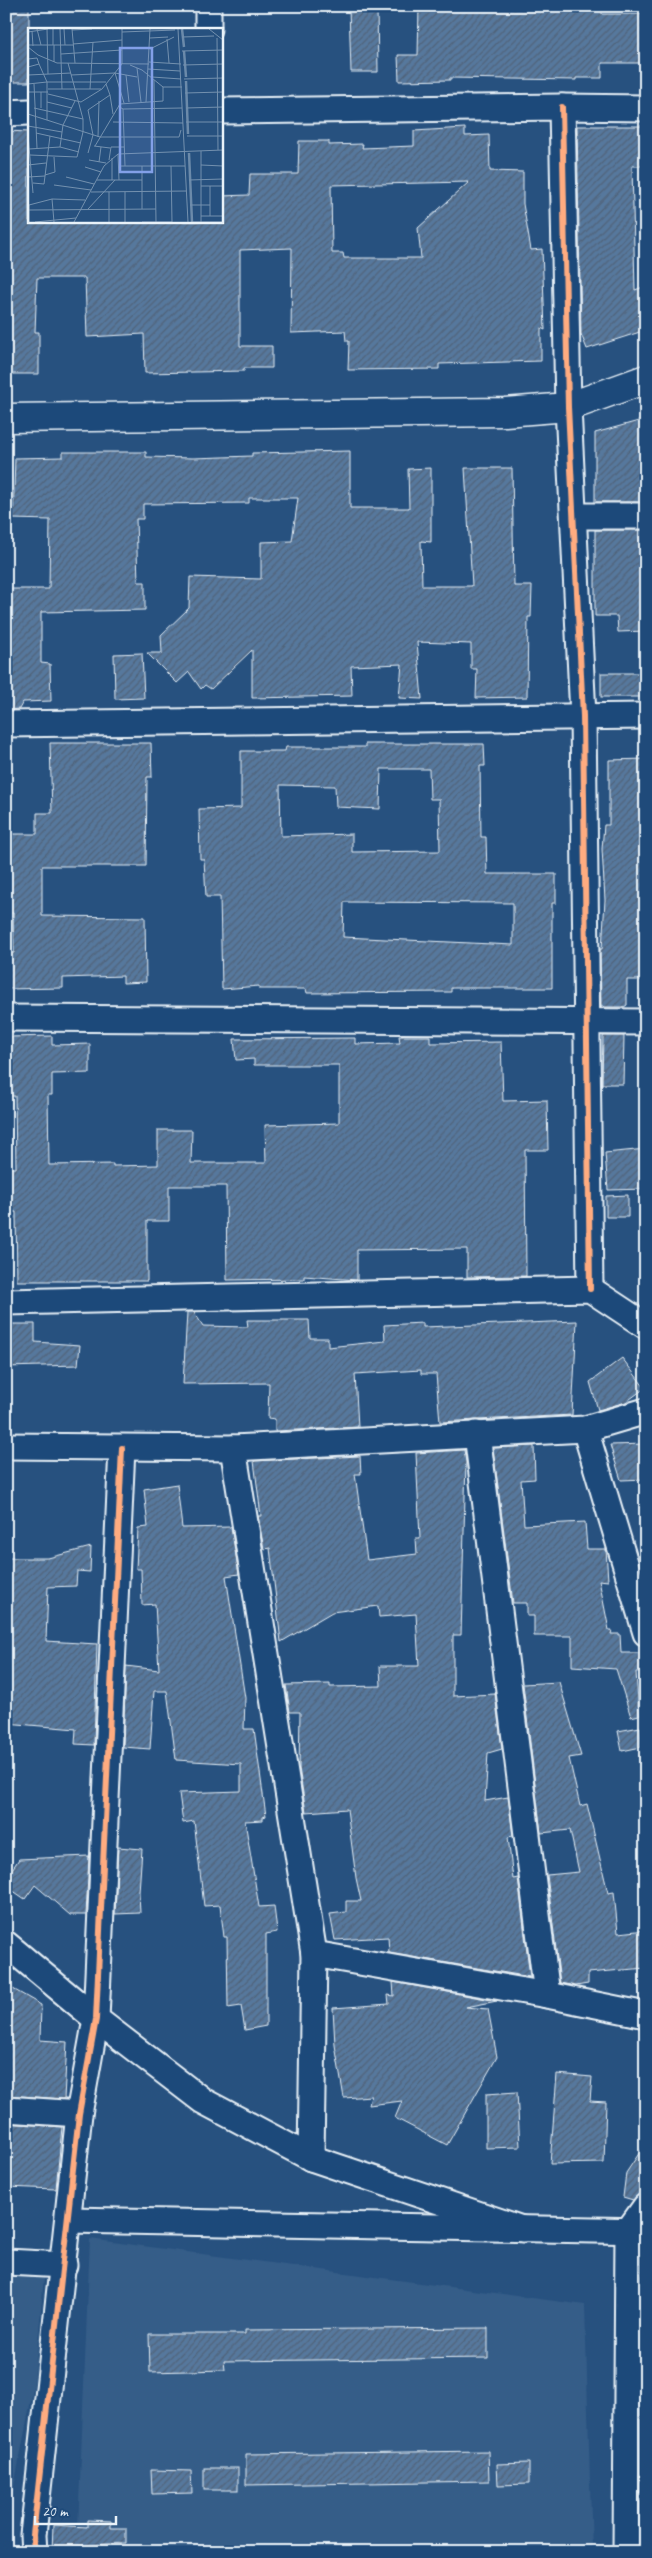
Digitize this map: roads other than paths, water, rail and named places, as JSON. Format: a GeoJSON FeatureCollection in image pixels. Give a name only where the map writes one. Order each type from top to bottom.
{"type":"FeatureCollection","features":[{"type":"Feature","properties":{"kind":"main road"},"geometry":{"type":"LineString","coordinates":[[6,418],[505,412],[568,407],[646,379]]}},
{"type":"Feature","properties":{"kind":"street"},"geometry":{"type":"LineString","coordinates":[[208,6],[208,28]]}},
{"type":"Feature","properties":{"kind":"street"},"geometry":{"type":"LineString","coordinates":[[222,111],[562,107],[646,108]]}},
{"type":"Feature","properties":{"kind":"street"},"geometry":{"type":"LineString","coordinates":[[562,107],[568,407],[583,716],[590,1289]]}},
{"type":"Feature","properties":{"kind":"street"},"geometry":{"type":"LineString","coordinates":[[6,112],[28,112]]}},
{"type":"Feature","properties":{"kind":"street"},"geometry":{"type":"LineString","coordinates":[[574,516],[646,516]]}},
{"type":"Feature","properties":{"kind":"street"},"geometry":{"type":"LineString","coordinates":[[6,724],[646,716]]}},
{"type":"Feature","properties":{"kind":"street"},"geometry":{"type":"LineString","coordinates":[[6,1018],[646,1022]]}},
{"type":"Feature","properties":{"kind":"street"},"geometry":{"type":"LineString","coordinates":[[6,1302],[590,1289],[646,1326]]}},
{"type":"Feature","properties":{"kind":"street"},"geometry":{"type":"LineString","coordinates":[[6,1446],[233,1448],[585,1429],[646,1411]]}},
{"type":"Feature","properties":{"kind":"street"},"geometry":{"type":"LineString","coordinates":[[585,1429],[646,1634]]}},
{"type":"Feature","properties":{"kind":"street"},"geometry":{"type":"LineString","coordinates":[[477,1434],[547,1995]]}},
{"type":"Feature","properties":{"kind":"street"},"geometry":{"type":"LineString","coordinates":[[15,2552],[34,2544],[80,2114],[96,2020],[122,1448]]}},
{"type":"Feature","properties":{"kind":"street"},"geometry":{"type":"LineString","coordinates":[[233,1448],[314,1954],[311,2158]]}},
{"type":"Feature","properties":{"kind":"street"},"geometry":{"type":"LineString","coordinates":[[10,1951],[96,2020],[203,2101],[311,2158],[522,2229]]}},
{"type":"Feature","properties":{"kind":"street"},"geometry":{"type":"LineString","coordinates":[[314,1954],[547,1995],[646,2016]]}},
{"type":"Feature","properties":{"kind":"street"},"geometry":{"type":"LineString","coordinates":[[6,2109],[80,2114]]}},
{"type":"Feature","properties":{"kind":"street"},"geometry":{"type":"LineString","coordinates":[[626,2552],[636,2523],[637,2231],[646,2206]]}},
{"type":"Feature","properties":{"kind":"street"},"geometry":{"type":"LineString","coordinates":[[68,2220],[637,2231]]}},
{"type":"Feature","properties":{"kind":"street"},"geometry":{"type":"LineString","coordinates":[[6,2262],[64,2265]]}}]}
